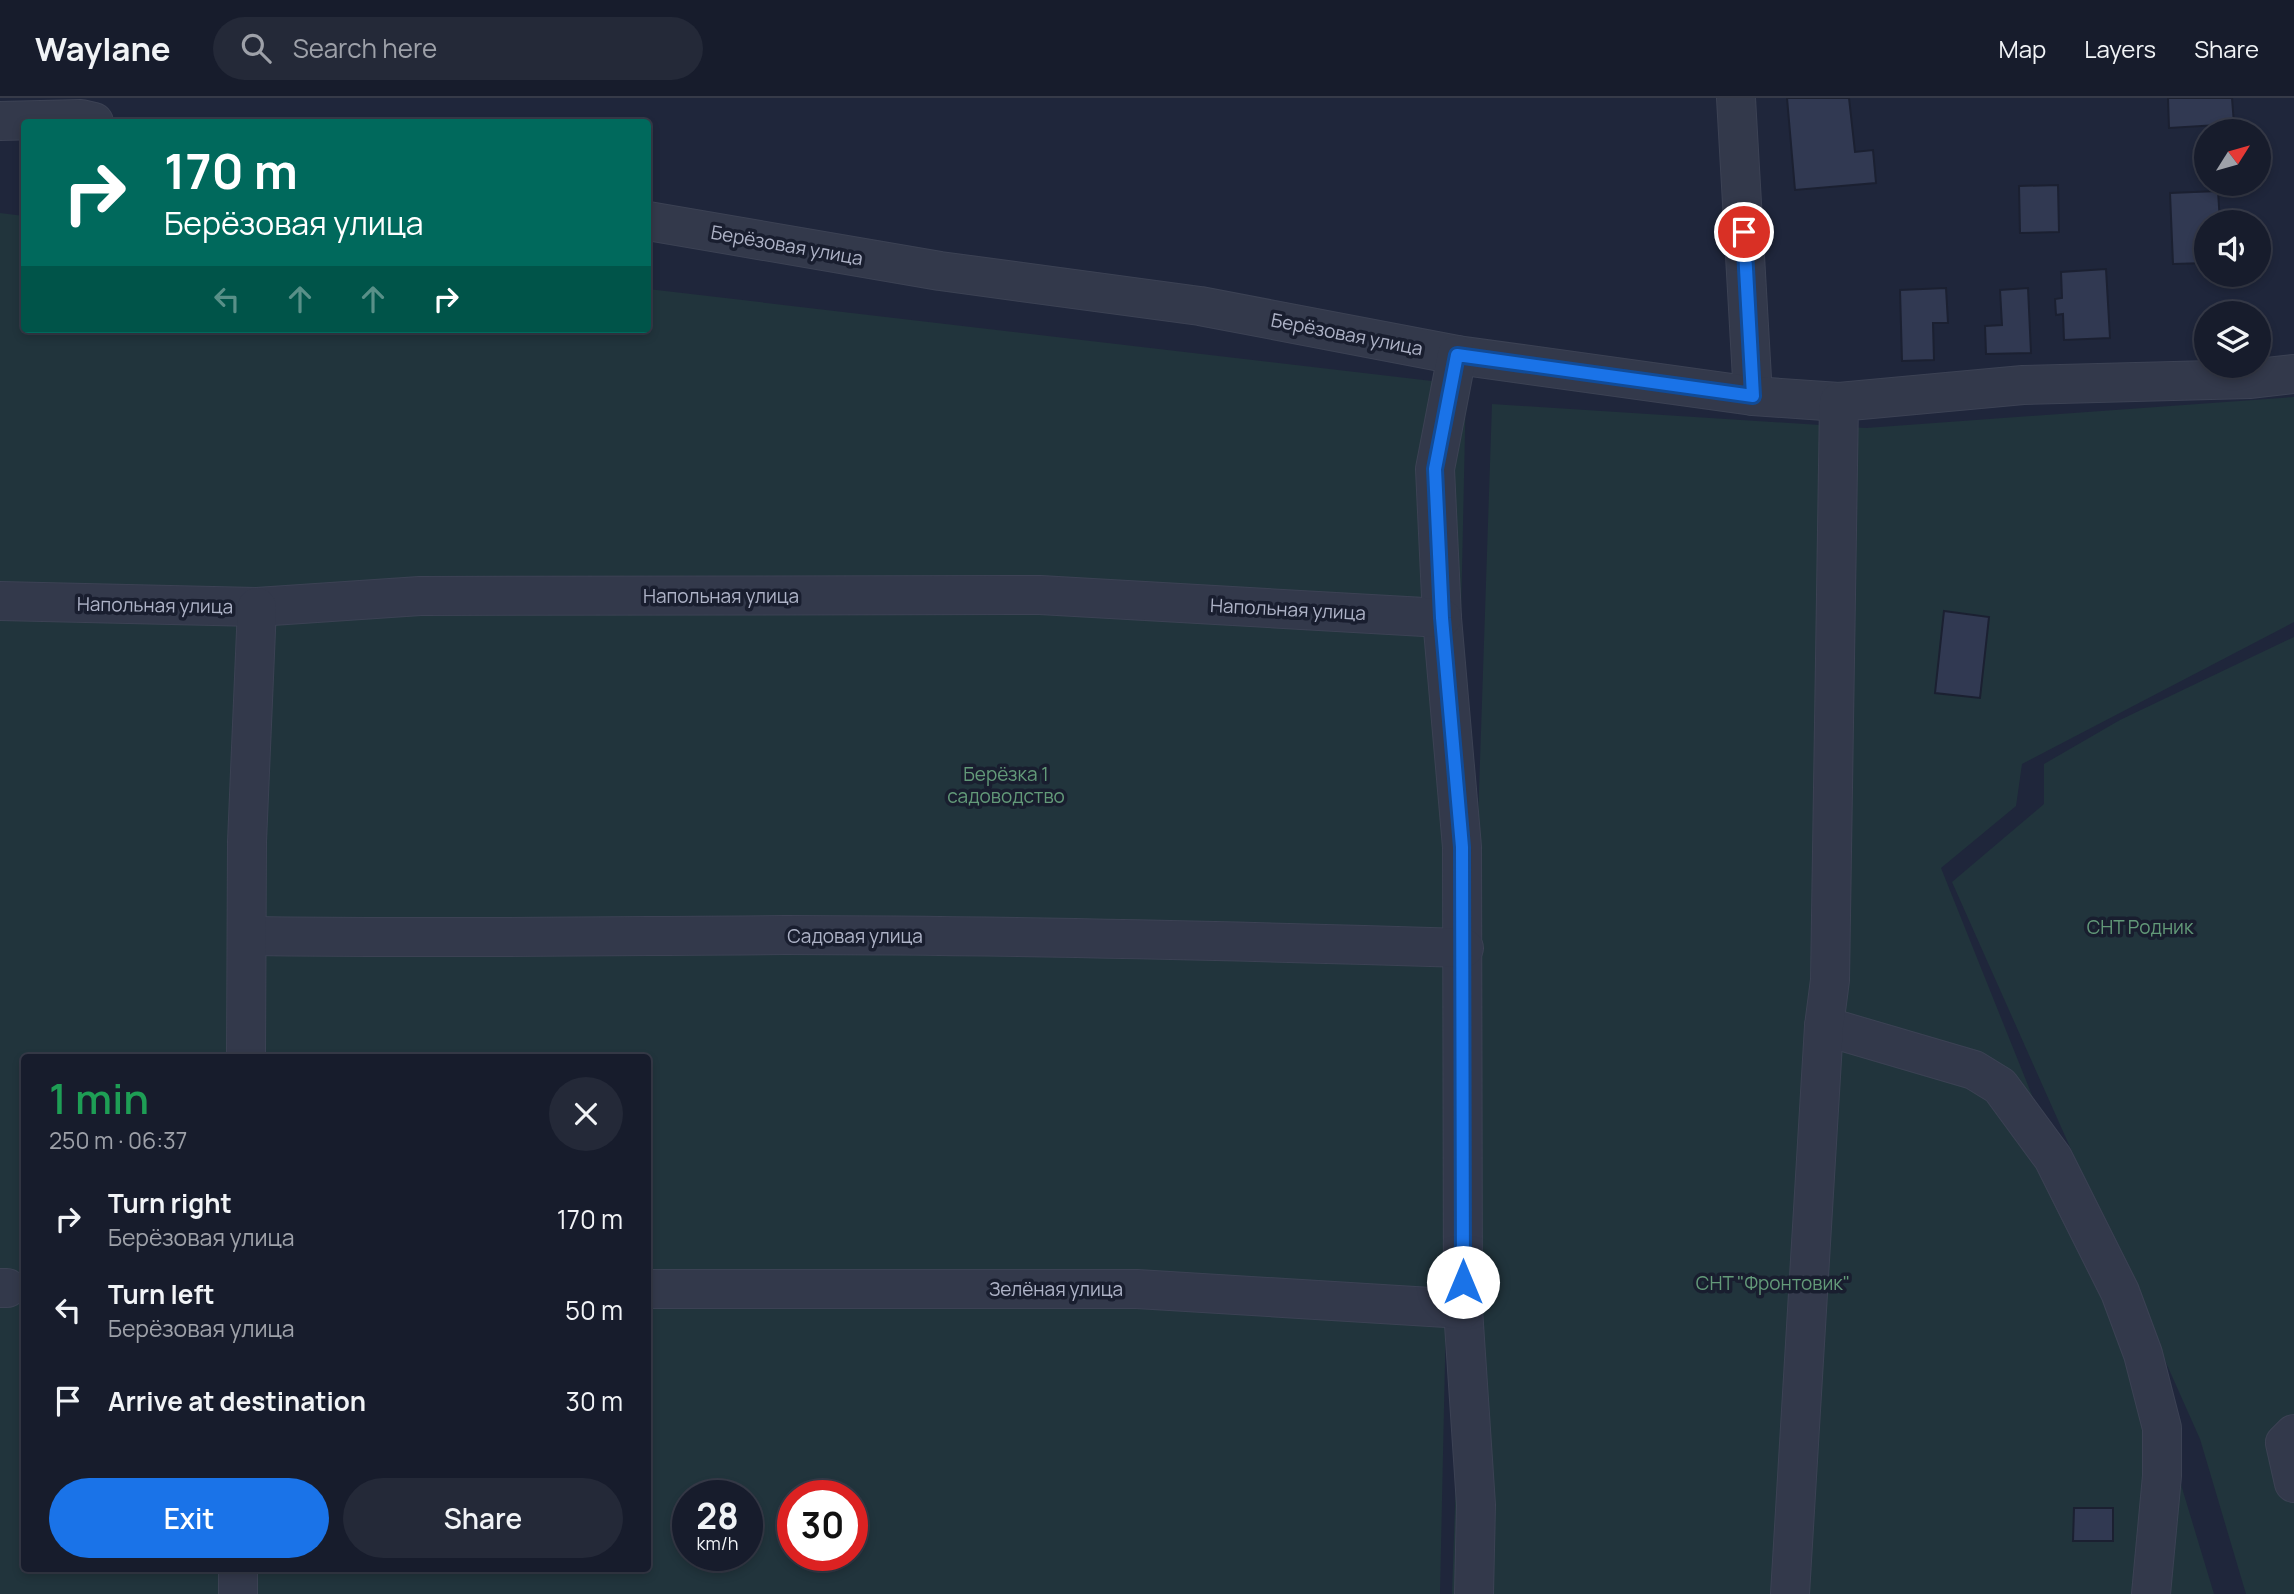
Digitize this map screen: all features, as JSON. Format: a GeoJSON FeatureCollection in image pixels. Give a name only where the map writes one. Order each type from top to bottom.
{"type":"FeatureCollection","features":[{"type":"Feature","properties":{"kind":"street"},"geometry":{"type":"LineString","coordinates":[[1736,98],[1753,396]]}},
{"type":"Feature","properties":{"kind":"street"},"geometry":{"type":"LineString","coordinates":[[23,119],[92,113]]}},
{"type":"Feature","properties":{"kind":"street"},"geometry":{"type":"LineString","coordinates":[[0,121],[21,119]]}},
{"type":"Feature","properties":{"kind":"street","name":"Берёзовая улица"},"geometry":{"type":"LineString","coordinates":[[651,222],[940,271],[1200,306],[1457,355],[1753,396],[1839,402],[2023,385],[2249,379],[2294,374]]}},
{"type":"Feature","properties":{"kind":"street"},"geometry":{"type":"LineString","coordinates":[[1457,355],[1435,469],[1442,618],[1462,847],[1463,1309],[1476,1505],[1474,1594]]}},
{"type":"Feature","properties":{"kind":"street"},"geometry":{"type":"LineString","coordinates":[[1790,1594],[1824,1026],[1830,979],[1839,402]]}},
{"type":"Feature","properties":{"kind":"street","name":"Напольная улица"},"geometry":{"type":"LineString","coordinates":[[0,601],[257,607],[420,596],[1040,595],[1442,618]]}},
{"type":"Feature","properties":{"kind":"street"},"geometry":{"type":"LineString","coordinates":[[246,1054],[247,842],[257,607]]}},
{"type":"Feature","properties":{"kind":"street","name":"Садовая улица"},"geometry":{"type":"LineString","coordinates":[[247,936],[420,939],[785,935],[1138,938],[1464,948]]}},
{"type":"Feature","properties":{"kind":"street"},"geometry":{"type":"LineString","coordinates":[[1824,1026],[1974,1070],[2000,1086],[2053,1158],[2120,1292],[2143,1354],[2162,1428],[2162,1476],[2151,1594]]}},
{"type":"Feature","properties":{"kind":"street","name":"Зелёная улица"},"geometry":{"type":"LineString","coordinates":[[651,1289],[1137,1289],[1463,1309]]}},
{"type":"Feature","properties":{"kind":"street"},"geometry":{"type":"LineString","coordinates":[[2289,1439],[2294,1483]]}},
{"type":"Feature","properties":{"kind":"street"},"geometry":{"type":"LineString","coordinates":[[238,1572],[238,1594]]}},
{"type":"Feature","properties":{"kind":"green space","name":"Берёзка 1 садоводство"},"geometry":{"type":"Polygon","coordinates":[[[0,213],[21,216],[21,333],[651,333],[651,289],[1466,385],[1440,1594],[0,1594],[0,213]]]}},
{"type":"Feature","properties":{"kind":"green space","name":"СНТ \"Фронтовик\""},"geometry":{"type":"Polygon","coordinates":[[[2294,397],[2294,622],[2022,764],[2016,806],[1941,868],[2160,1415],[2214,1594],[1452,1594],[1492,404],[1866,428],[2294,397]]]}},
{"type":"Feature","properties":{"kind":"green space","name":"СНТ Родник"},"geometry":{"type":"Polygon","coordinates":[[[2294,637],[2294,1594],[2246,1594],[2200,1439],[1952,882],[2044,804],[2044,764],[2120,720],[2294,637]]]}},
{"type":"Feature","properties":{"kind":"building"},"geometry":{"type":"Polygon","coordinates":[[[1787,98],[1849,98],[1855,152],[1873,150],[1876,183],[1795,190],[1787,98]]]}},
{"type":"Feature","properties":{"kind":"building"},"geometry":{"type":"Polygon","coordinates":[[[2168,98],[2232,98],[2234,119],[2194,119],[2194,126],[2169,128],[2168,98]]]}},
{"type":"Feature","properties":{"kind":"building"},"geometry":{"type":"Polygon","coordinates":[[[2058,185],[2059,232],[2020,233],[2019,186],[2058,185]]]}},
{"type":"Feature","properties":{"kind":"building"},"geometry":{"type":"Polygon","coordinates":[[[2194,192],[2194,196],[2218,196],[2219,210],[2194,210],[2194,263],[2173,264],[2170,193],[2194,192]]]}},
{"type":"Feature","properties":{"kind":"building"},"geometry":{"type":"Polygon","coordinates":[[[2106,269],[2110,338],[2064,340],[2063,314],[2056,315],[2055,299],[2062,298],[2061,272],[2106,269]]]}},
{"type":"Feature","properties":{"kind":"building"},"geometry":{"type":"Polygon","coordinates":[[[1946,288],[1948,323],[1933,323],[1934,360],[1902,361],[1900,290],[1946,288]]]}},
{"type":"Feature","properties":{"kind":"building"},"geometry":{"type":"Polygon","coordinates":[[[2028,288],[2031,353],[1986,354],[1985,326],[2002,325],[2000,290],[2028,288]]]}},
{"type":"Feature","properties":{"kind":"building"},"geometry":{"type":"Polygon","coordinates":[[[1944,611],[1989,617],[1980,698],[1935,693],[1944,611]]]}},
{"type":"Feature","properties":{"kind":"building"},"geometry":{"type":"Polygon","coordinates":[[[2074,1508],[2113,1508],[2113,1541],[2073,1541],[2074,1508]]]}},
{"type":"Feature","properties":{"kind":"route"},"geometry":{"type":"LineString","coordinates":[[1463,1282],[1462,847],[1442,618],[1435,469],[1457,355],[1753,396],[1744,232]]}}]}
